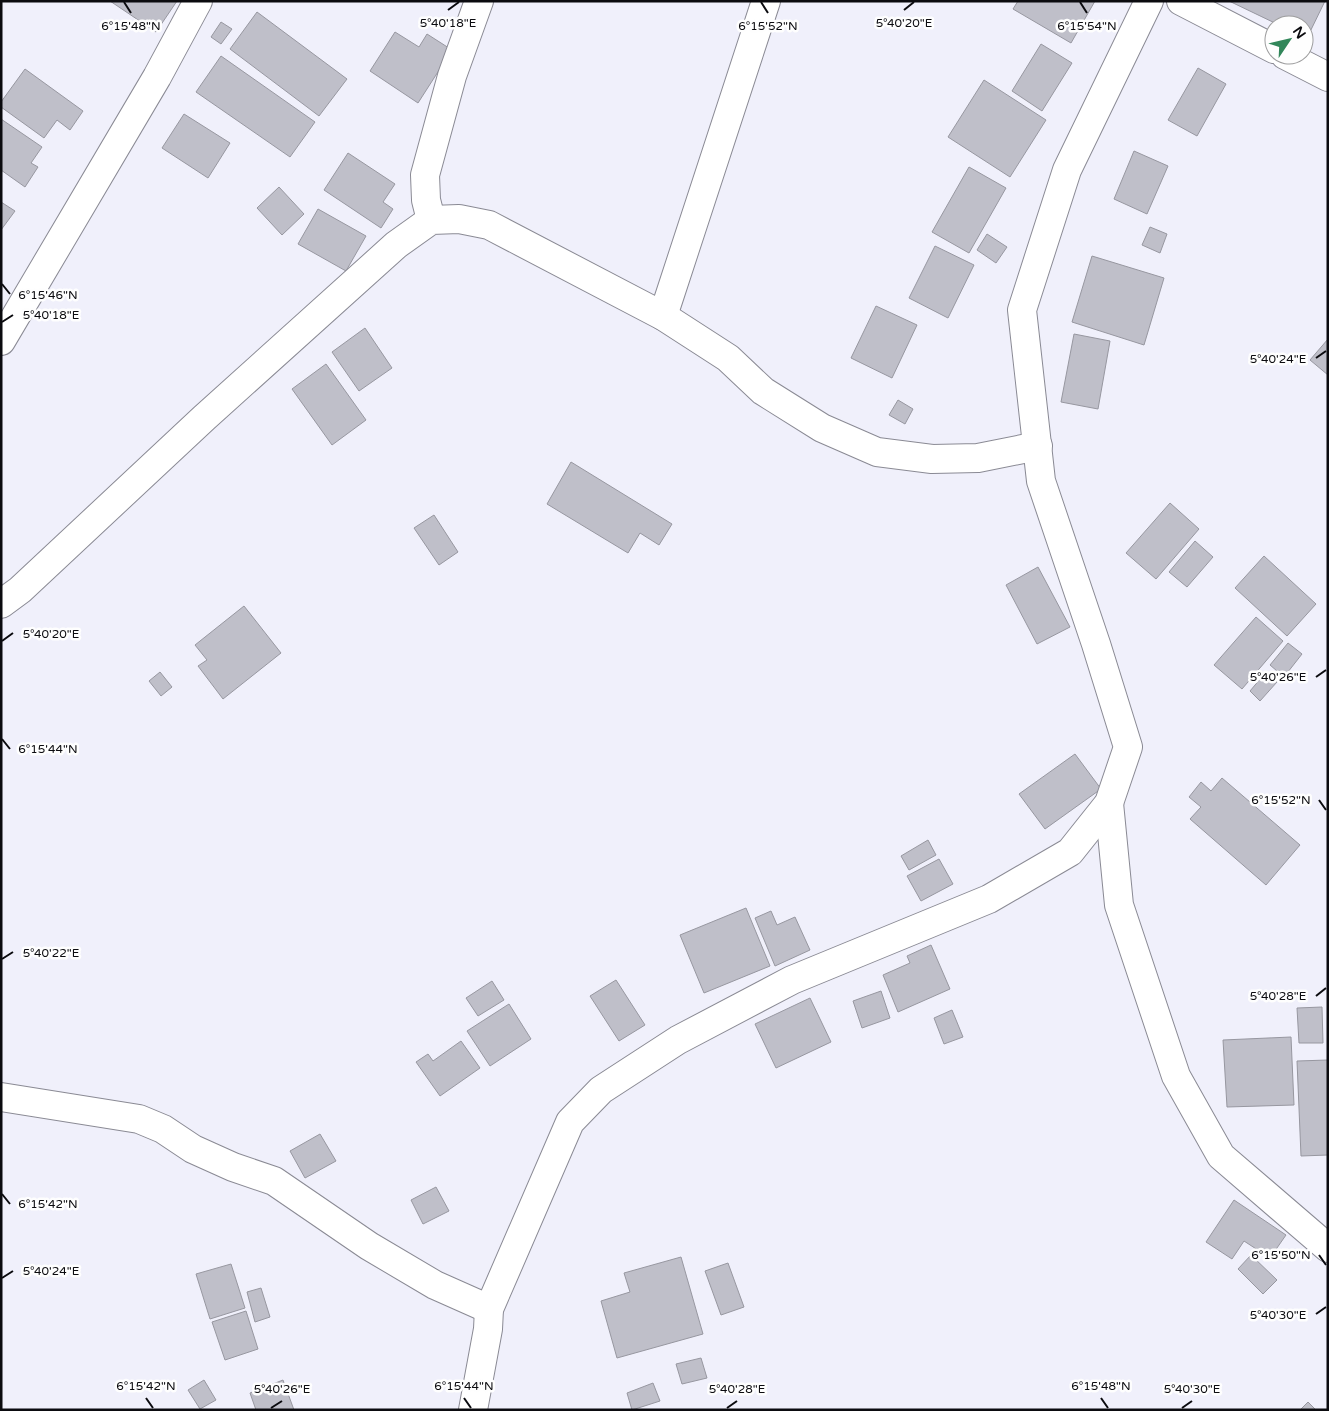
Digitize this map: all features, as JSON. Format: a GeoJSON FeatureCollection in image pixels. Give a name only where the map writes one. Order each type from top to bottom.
{"type":"FeatureCollection","features":[{"type":"Feature","properties":{"kind":"street"},"geometry":{"type":"LineString","coordinates":[[1,341],[157,77],[198,1]]}},
{"type":"Feature","properties":{"kind":"street"},"geometry":{"type":"LineString","coordinates":[[430,220],[426,200],[425,175],[452,76],[479,1]]}},
{"type":"Feature","properties":{"kind":"street"},"geometry":{"type":"LineString","coordinates":[[663,316],[766,1]]}},
{"type":"Feature","properties":{"kind":"street"},"geometry":{"type":"LineString","coordinates":[[474,1410],[488,1329],[489,1309],[570,1122],[601,1090],[678,1040],[792,980],[989,900],[1070,852],[1108,803],[1128,747],[1096,644],[1041,481],[1022,310],[1067,170],[1149,1]]}},
{"type":"Feature","properties":{"kind":"street"},"geometry":{"type":"LineString","coordinates":[[1182,1],[1264,44]]}},
{"type":"Feature","properties":{"kind":"street"},"geometry":{"type":"LineString","coordinates":[[1305,65],[1328,77]]}},
{"type":"Feature","properties":{"kind":"street"},"geometry":{"type":"LineString","coordinates":[[1,604],[20,590],[204,418],[396,245],[430,220],[459,219],[489,225],[663,316],[728,358],[763,391],[822,428],[877,452],[932,459],[978,458],[1038,446]]}},
{"type":"Feature","properties":{"kind":"street"},"geometry":{"type":"LineString","coordinates":[[1108,803],[1119,905],[1176,1076],[1221,1156],[1328,1248]]}},
{"type":"Feature","properties":{"kind":"street"},"geometry":{"type":"LineString","coordinates":[[1,1097],[139,1119],[163,1129],[194,1149],[233,1167],[274,1181],[369,1246],[435,1285],[489,1309]]}},
{"type":"Feature","properties":{"kind":"building"},"geometry":{"type":"Polygon","coordinates":[[[110,1],[177,1],[156,32],[110,1]]]}},
{"type":"Feature","properties":{"kind":"building"},"geometry":{"type":"Polygon","coordinates":[[[1018,1],[1095,1],[1071,43],[1013,9],[1018,1]]]}},
{"type":"Feature","properties":{"kind":"building"},"geometry":{"type":"Polygon","coordinates":[[[1229,1],[1325,1],[1314,24],[1314,15],[1264,15],[1264,18],[1229,1]]]}},
{"type":"Feature","properties":{"kind":"building"},"geometry":{"type":"Polygon","coordinates":[[[257,12],[347,79],[319,116],[230,49],[257,12]]]}},
{"type":"Feature","properties":{"kind":"building"},"geometry":{"type":"Polygon","coordinates":[[[221,22],[232,29],[221,44],[211,37],[221,22]]]}},
{"type":"Feature","properties":{"kind":"building"},"geometry":{"type":"Polygon","coordinates":[[[395,32],[419,47],[427,34],[452,50],[418,103],[370,71],[395,32]]]}},
{"type":"Feature","properties":{"kind":"building"},"geometry":{"type":"Polygon","coordinates":[[[1041,44],[1072,63],[1042,111],[1012,91],[1041,44]]]}},
{"type":"Feature","properties":{"kind":"building"},"geometry":{"type":"Polygon","coordinates":[[[221,56],[315,122],[290,157],[196,92],[221,56]]]}},
{"type":"Feature","properties":{"kind":"building"},"geometry":{"type":"Polygon","coordinates":[[[1198,68],[1226,84],[1197,136],[1168,120],[1198,68]]]}},
{"type":"Feature","properties":{"kind":"building"},"geometry":{"type":"Polygon","coordinates":[[[25,69],[83,111],[70,130],[57,120],[44,138],[1,107],[1,102],[25,69]]]}},
{"type":"Feature","properties":{"kind":"building"},"geometry":{"type":"Polygon","coordinates":[[[984,80],[1046,120],[1010,177],[948,137],[984,80]]]}},
{"type":"Feature","properties":{"kind":"building"},"geometry":{"type":"Polygon","coordinates":[[[184,114],[230,143],[208,178],[162,148],[184,114]]]}},
{"type":"Feature","properties":{"kind":"building"},"geometry":{"type":"Polygon","coordinates":[[[1,119],[42,147],[31,163],[38,167],[25,187],[1,170],[1,119]]]}},
{"type":"Feature","properties":{"kind":"building"},"geometry":{"type":"Polygon","coordinates":[[[1134,151],[1168,166],[1147,214],[1114,199],[1134,151]]]}},
{"type":"Feature","properties":{"kind":"building"},"geometry":{"type":"Polygon","coordinates":[[[348,153],[395,184],[383,202],[393,209],[381,228],[324,190],[348,153]]]}},
{"type":"Feature","properties":{"kind":"building"},"geometry":{"type":"Polygon","coordinates":[[[969,167],[1006,188],[969,253],[932,232],[969,167]]]}},
{"type":"Feature","properties":{"kind":"building"},"geometry":{"type":"Polygon","coordinates":[[[279,187],[304,214],[282,235],[257,208],[279,187]]]}},
{"type":"Feature","properties":{"kind":"building"},"geometry":{"type":"Polygon","coordinates":[[[1,202],[15,211],[1,230],[1,202]]]}},
{"type":"Feature","properties":{"kind":"building"},"geometry":{"type":"Polygon","coordinates":[[[318,209],[366,236],[346,271],[298,244],[318,209]]]}},
{"type":"Feature","properties":{"kind":"building"},"geometry":{"type":"Polygon","coordinates":[[[1150,227],[1167,234],[1160,253],[1142,245],[1150,227]]]}},
{"type":"Feature","properties":{"kind":"building"},"geometry":{"type":"Polygon","coordinates":[[[987,234],[1007,247],[996,263],[977,250],[987,234]]]}},
{"type":"Feature","properties":{"kind":"building"},"geometry":{"type":"Polygon","coordinates":[[[935,246],[974,265],[948,318],[909,298],[935,246]]]}},
{"type":"Feature","properties":{"kind":"building"},"geometry":{"type":"Polygon","coordinates":[[[1092,256],[1164,278],[1144,345],[1072,322],[1092,256]]]}},
{"type":"Feature","properties":{"kind":"building"},"geometry":{"type":"Polygon","coordinates":[[[876,306],[917,325],[892,378],[851,358],[876,306]]]}},
{"type":"Feature","properties":{"kind":"building"},"geometry":{"type":"Polygon","coordinates":[[[365,328],[392,368],[359,391],[332,352],[365,328]]]}},
{"type":"Feature","properties":{"kind":"building"},"geometry":{"type":"Polygon","coordinates":[[[1074,334],[1110,341],[1098,409],[1061,402],[1074,334]]]}},
{"type":"Feature","properties":{"kind":"building"},"geometry":{"type":"Polygon","coordinates":[[[1328,339],[1328,375],[1310,360],[1328,339]]]}},
{"type":"Feature","properties":{"kind":"building"},"geometry":{"type":"Polygon","coordinates":[[[326,364],[366,420],[332,445],[292,389],[326,364]]]}},
{"type":"Feature","properties":{"kind":"building"},"geometry":{"type":"Polygon","coordinates":[[[898,400],[913,409],[905,424],[889,415],[898,400]]]}},
{"type":"Feature","properties":{"kind":"building"},"geometry":{"type":"Polygon","coordinates":[[[571,462],[672,524],[659,545],[640,533],[628,553],[547,504],[571,462]]]}},
{"type":"Feature","properties":{"kind":"building"},"geometry":{"type":"Polygon","coordinates":[[[1170,503],[1199,529],[1156,579],[1126,553],[1170,503]]]}},
{"type":"Feature","properties":{"kind":"building"},"geometry":{"type":"Polygon","coordinates":[[[434,515],[458,552],[439,565],[414,528],[434,515]]]}},
{"type":"Feature","properties":{"kind":"building"},"geometry":{"type":"Polygon","coordinates":[[[1195,541],[1213,557],[1187,587],[1169,572],[1195,541]]]}},
{"type":"Feature","properties":{"kind":"building"},"geometry":{"type":"Polygon","coordinates":[[[1264,556],[1316,604],[1287,636],[1235,588],[1264,556]]]}},
{"type":"Feature","properties":{"kind":"building"},"geometry":{"type":"Polygon","coordinates":[[[1038,567],[1070,627],[1037,644],[1006,585],[1038,567]]]}},
{"type":"Feature","properties":{"kind":"building"},"geometry":{"type":"Polygon","coordinates":[[[244,606],[281,653],[223,699],[198,666],[207,660],[195,645],[244,606]]]}},
{"type":"Feature","properties":{"kind":"building"},"geometry":{"type":"Polygon","coordinates":[[[1256,617],[1283,641],[1242,689],[1214,665],[1256,617]]]}},
{"type":"Feature","properties":{"kind":"building"},"geometry":{"type":"Polygon","coordinates":[[[1288,643],[1302,654],[1284,677],[1270,665],[1288,643]]]}},
{"type":"Feature","properties":{"kind":"building"},"geometry":{"type":"Polygon","coordinates":[[[160,672],[172,687],[161,696],[149,681],[160,672]]]}},
{"type":"Feature","properties":{"kind":"building"},"geometry":{"type":"Polygon","coordinates":[[[1266,672],[1277,682],[1260,701],[1250,691],[1266,672]]]}},
{"type":"Feature","properties":{"kind":"building"},"geometry":{"type":"Polygon","coordinates":[[[1075,754],[1101,789],[1045,829],[1019,794],[1075,754]]]}},
{"type":"Feature","properties":{"kind":"building"},"geometry":{"type":"Polygon","coordinates":[[[1222,778],[1300,845],[1266,885],[1190,819],[1201,807],[1189,797],[1201,782],[1211,791],[1222,778]]]}},
{"type":"Feature","properties":{"kind":"building"},"geometry":{"type":"Polygon","coordinates":[[[928,840],[936,855],[909,870],[901,856],[928,840]]]}},
{"type":"Feature","properties":{"kind":"building"},"geometry":{"type":"Polygon","coordinates":[[[939,859],[953,884],[921,901],[907,876],[939,859]]]}},
{"type":"Feature","properties":{"kind":"building"},"geometry":{"type":"Polygon","coordinates":[[[746,908],[770,966],[704,993],[680,935],[746,908]]]}},
{"type":"Feature","properties":{"kind":"building"},"geometry":{"type":"Polygon","coordinates":[[[771,911],[777,925],[795,917],[810,950],[775,966],[755,918],[771,911]]]}},
{"type":"Feature","properties":{"kind":"building"},"geometry":{"type":"Polygon","coordinates":[[[931,945],[950,989],[898,1012],[883,975],[910,963],[907,956],[931,945]]]}},
{"type":"Feature","properties":{"kind":"building"},"geometry":{"type":"Polygon","coordinates":[[[616,980],[645,1025],[619,1041],[590,996],[616,980]]]}},
{"type":"Feature","properties":{"kind":"building"},"geometry":{"type":"Polygon","coordinates":[[[492,981],[504,1000],[478,1016],[466,998],[492,981]]]}},
{"type":"Feature","properties":{"kind":"building"},"geometry":{"type":"Polygon","coordinates":[[[881,991],[890,1018],[862,1028],[853,1001],[881,991]]]}},
{"type":"Feature","properties":{"kind":"building"},"geometry":{"type":"Polygon","coordinates":[[[810,998],[831,1042],[776,1068],[755,1024],[810,998]]]}},
{"type":"Feature","properties":{"kind":"building"},"geometry":{"type":"Polygon","coordinates":[[[509,1004],[531,1039],[490,1066],[467,1031],[509,1004]]]}},
{"type":"Feature","properties":{"kind":"building"},"geometry":{"type":"Polygon","coordinates":[[[1322,1007],[1323,1043],[1299,1043],[1297,1008],[1322,1007]]]}},
{"type":"Feature","properties":{"kind":"building"},"geometry":{"type":"Polygon","coordinates":[[[952,1010],[963,1037],[944,1044],[934,1018],[952,1010]]]}},
{"type":"Feature","properties":{"kind":"building"},"geometry":{"type":"Polygon","coordinates":[[[1291,1037],[1294,1105],[1227,1107],[1223,1040],[1291,1037]]]}},
{"type":"Feature","properties":{"kind":"building"},"geometry":{"type":"Polygon","coordinates":[[[461,1041],[480,1068],[440,1096],[416,1062],[428,1054],[433,1061],[461,1041]]]}},
{"type":"Feature","properties":{"kind":"building"},"geometry":{"type":"Polygon","coordinates":[[[1328,1060],[1328,1155],[1301,1156],[1297,1061],[1328,1060]]]}},
{"type":"Feature","properties":{"kind":"building"},"geometry":{"type":"Polygon","coordinates":[[[320,1134],[336,1161],[305,1178],[290,1151],[320,1134]]]}},
{"type":"Feature","properties":{"kind":"building"},"geometry":{"type":"Polygon","coordinates":[[[436,1187],[449,1211],[423,1224],[411,1200],[436,1187]]]}},
{"type":"Feature","properties":{"kind":"building"},"geometry":{"type":"Polygon","coordinates":[[[1234,1200],[1286,1235],[1270,1258],[1244,1241],[1232,1259],[1206,1242],[1234,1200]]]}},
{"type":"Feature","properties":{"kind":"building"},"geometry":{"type":"Polygon","coordinates":[[[1251,1255],[1277,1280],[1263,1294],[1238,1269],[1251,1255]]]}},
{"type":"Feature","properties":{"kind":"building"},"geometry":{"type":"Polygon","coordinates":[[[681,1257],[703,1334],[617,1358],[601,1301],[630,1292],[624,1273],[681,1257]]]}},
{"type":"Feature","properties":{"kind":"building"},"geometry":{"type":"Polygon","coordinates":[[[728,1263],[744,1307],[721,1315],[705,1271],[728,1263]]]}},
{"type":"Feature","properties":{"kind":"building"},"geometry":{"type":"Polygon","coordinates":[[[231,1264],[245,1308],[210,1319],[196,1274],[231,1264]]]}},
{"type":"Feature","properties":{"kind":"building"},"geometry":{"type":"Polygon","coordinates":[[[261,1288],[270,1317],[255,1322],[247,1292],[261,1288]]]}},
{"type":"Feature","properties":{"kind":"building"},"geometry":{"type":"Polygon","coordinates":[[[246,1311],[258,1349],[225,1360],[212,1322],[246,1311]]]}},
{"type":"Feature","properties":{"kind":"building"},"geometry":{"type":"Polygon","coordinates":[[[701,1358],[707,1378],[682,1384],[676,1364],[701,1358]]]}},
{"type":"Feature","properties":{"kind":"building"},"geometry":{"type":"Polygon","coordinates":[[[204,1380],[216,1400],[200,1409],[188,1390],[204,1380]]]}},
{"type":"Feature","properties":{"kind":"building"},"geometry":{"type":"Polygon","coordinates":[[[283,1380],[294,1410],[256,1410],[250,1393],[283,1380]]]}},
{"type":"Feature","properties":{"kind":"building"},"geometry":{"type":"Polygon","coordinates":[[[653,1383],[660,1401],[632,1410],[627,1393],[653,1383]]]}},
{"type":"Feature","properties":{"kind":"building"},"geometry":{"type":"Polygon","coordinates":[[[1308,1402],[1316,1410],[1300,1410],[1308,1402]]]}}]}
